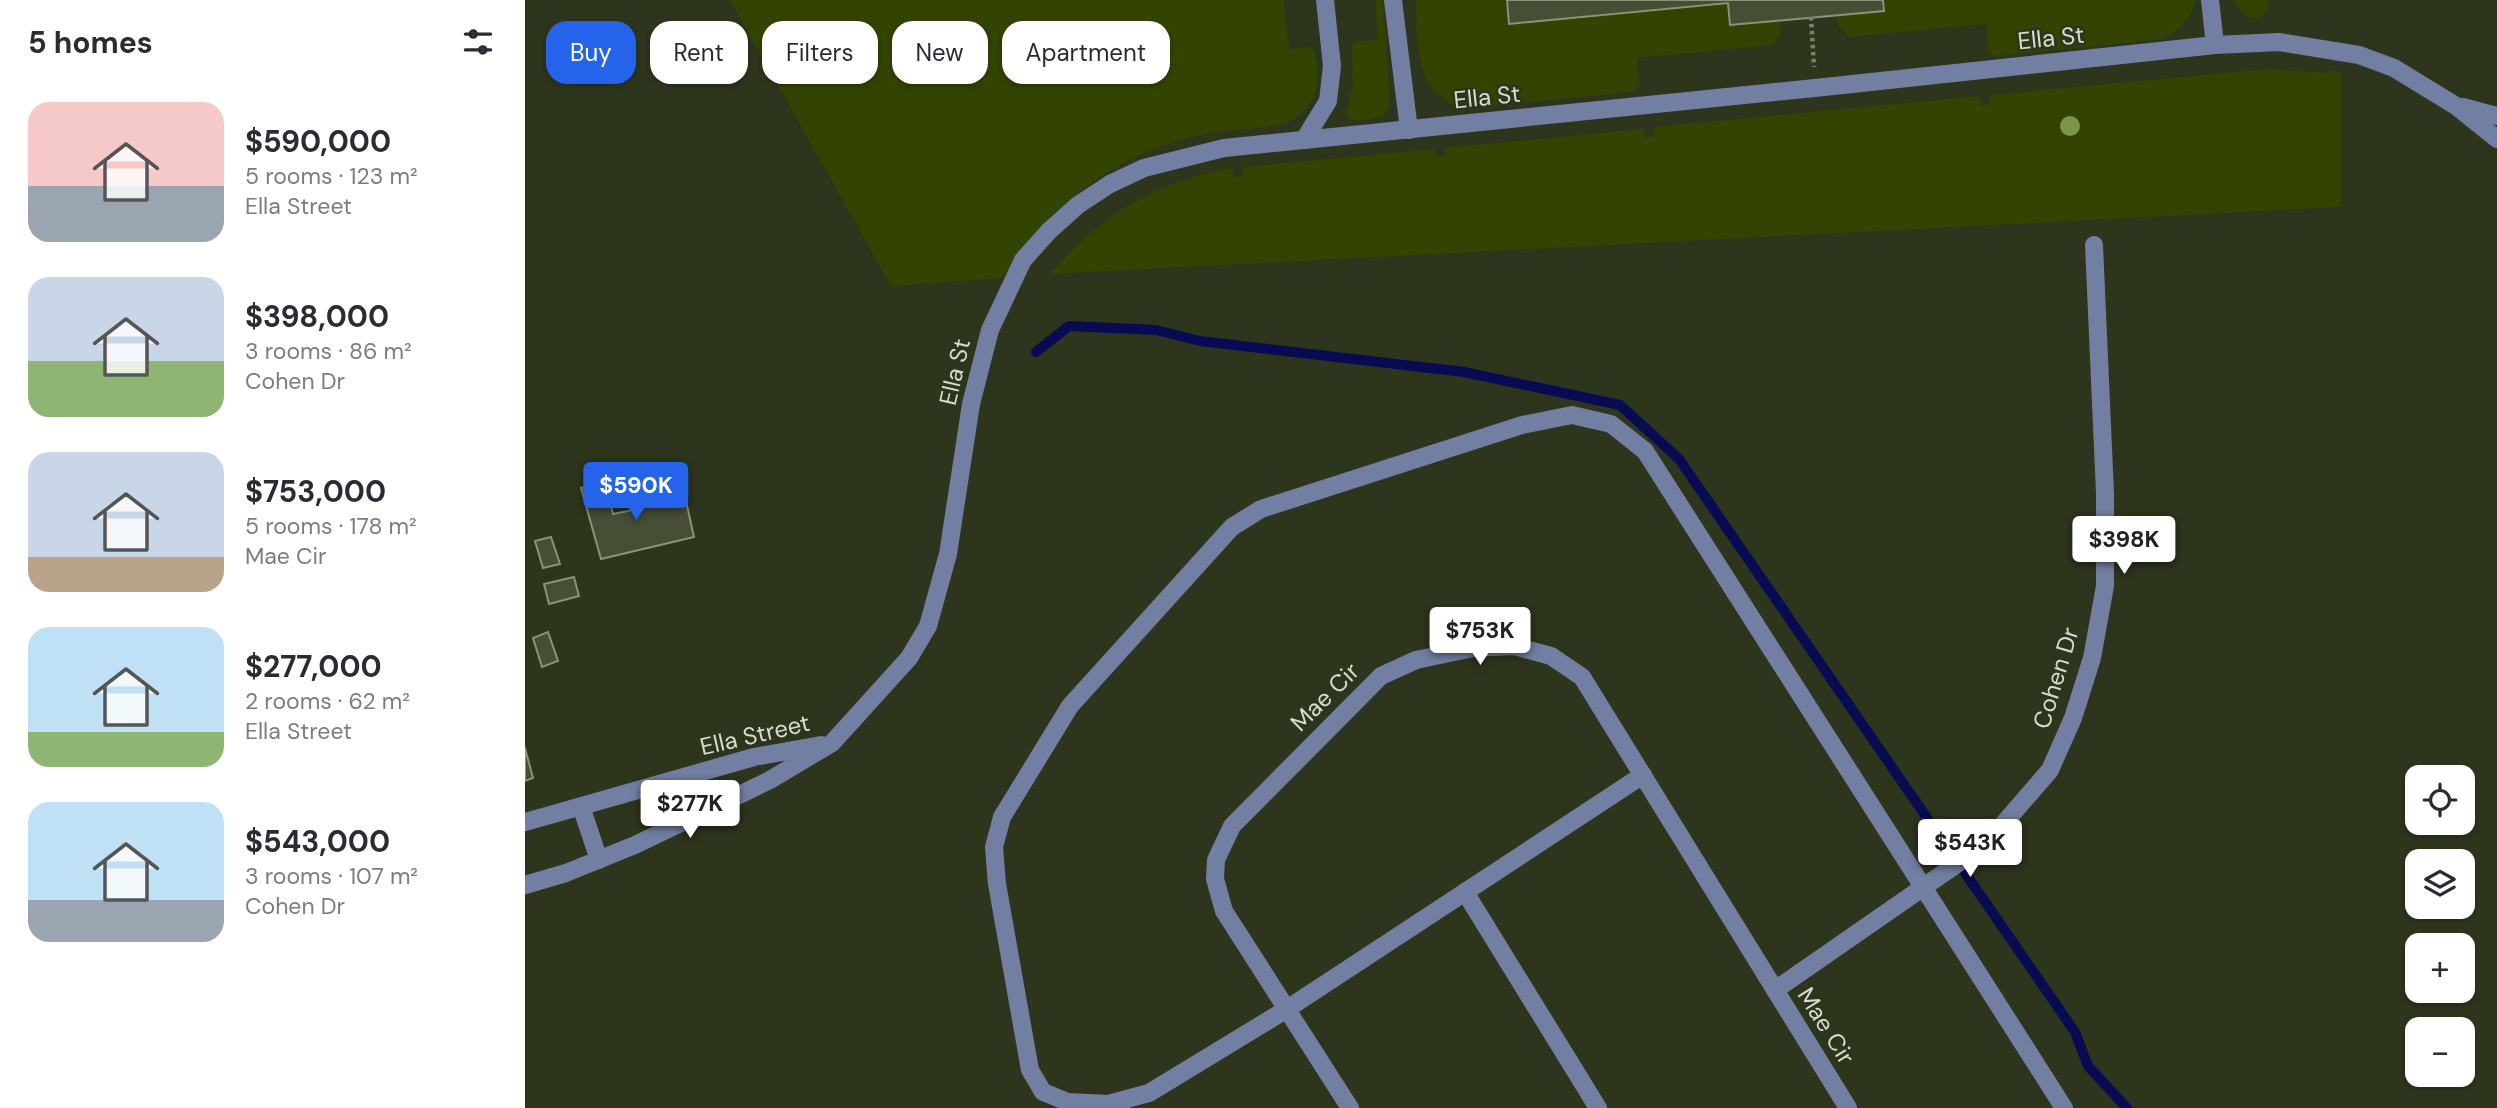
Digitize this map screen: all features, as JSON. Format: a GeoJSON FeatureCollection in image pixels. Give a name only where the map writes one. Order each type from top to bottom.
{"type":"FeatureCollection","features":[{"type":"Feature","properties":{"kind":"street"},"geometry":{"type":"LineString","coordinates":[[1304,140],[1328,101],[1332,66],[1325,0]]}},
{"type":"Feature","properties":{"kind":"street"},"geometry":{"type":"LineString","coordinates":[[1393,0],[1409,130]]}},
{"type":"Feature","properties":{"kind":"street"},"geometry":{"type":"LineString","coordinates":[[2210,0],[2215,45]]}},
{"type":"Feature","properties":{"kind":"street","name":"Ella St"},"geometry":{"type":"LineString","coordinates":[[832,743],[909,658],[927,626],[948,554],[971,404],[990,330],[1023,260],[1049,231],[1078,205],[1110,184],[1144,167],[1224,148],[2215,45],[2279,42],[2360,55],[2394,68],[2456,106],[2497,139]]}},
{"type":"Feature","properties":{"kind":"street"},"geometry":{"type":"LineString","coordinates":[[2456,106],[2497,116]]}},
{"type":"Feature","properties":{"kind":"street","name":"Cohen Dr"},"geometry":{"type":"LineString","coordinates":[[1775,990],[1987,843],[2050,770],[2073,718],[2092,658],[2105,586],[2105,493],[2094,245]]}},
{"type":"Feature","properties":{"kind":"street"},"geometry":{"type":"LineString","coordinates":[[1643,775],[1287,1009],[1132,1103],[1068,1102],[1043,1093],[1030,1070],[999,898],[994,847],[1002,817],[1070,706],[1232,527],[1261,509],[1522,425],[1572,415],[1611,424],[1645,451],[2064,1108]]}},
{"type":"Feature","properties":{"kind":"street","name":"Mae Cir"},"geometry":{"type":"LineString","coordinates":[[1350,1108],[1224,911],[1215,879],[1216,860],[1232,826],[1381,676],[1416,660],[1473,648],[1514,646],[1551,656],[1582,677],[1848,1108]]}},
{"type":"Feature","properties":{"kind":"street","name":"Ella Street"},"geometry":{"type":"LineString","coordinates":[[525,822],[754,757],[832,743]]}},
{"type":"Feature","properties":{"kind":"street","name":"Ella Street"},"geometry":{"type":"LineString","coordinates":[[525,885],[566,873],[635,845],[770,780],[832,743]]}},
{"type":"Feature","properties":{"kind":"street"},"geometry":{"type":"LineString","coordinates":[[581,806],[599,860]]}},
{"type":"Feature","properties":{"kind":"street"},"geometry":{"type":"LineString","coordinates":[[1465,892],[1598,1108]]}},
{"type":"Feature","properties":{"kind":"path"},"geometry":{"type":"LineString","coordinates":[[1811,17],[1814,68]]}},
{"type":"Feature","properties":{"kind":"green space"},"geometry":{"type":"Polygon","coordinates":[[[730,0],[1284,0],[1289,49],[1311,47],[1314,50],[1318,78],[1310,104],[1288,122],[1213,133],[1180,141],[1148,152],[1092,183],[1044,225],[1003,278],[891,286],[777,84],[878,84],[878,21],[762,21],[762,57],[748,32],[748,21],[742,21],[730,0]]]}},
{"type":"Feature","properties":{"kind":"green space"},"geometry":{"type":"Polygon","coordinates":[[[1375,0],[1383,0],[1390,106],[1382,117],[1358,121],[1349,119],[1346,113],[1353,84],[1351,46],[1356,42],[1378,39],[1375,0]]]}},
{"type":"Feature","properties":{"kind":"green space"},"geometry":{"type":"Polygon","coordinates":[[[1415,0],[1507,0],[1510,24],[1728,3],[1778,20],[1779,30],[1783,30],[1773,45],[1637,58],[1640,85],[1633,92],[1465,108],[1435,92],[1427,80],[1419,50],[1415,0]]]}},
{"type":"Feature","properties":{"kind":"green space"},"geometry":{"type":"Polygon","coordinates":[[[1883,0],[2195,0],[2191,14],[2183,25],[2158,40],[1993,56],[1988,51],[1986,24],[1849,37],[1837,24],[1837,16],[1883,11],[1883,0]]]}},
{"type":"Feature","properties":{"kind":"green space"},"geometry":{"type":"Polygon","coordinates":[[[2234,0],[2269,0],[2268,9],[2260,18],[2249,17],[2234,0]]]}},
{"type":"Feature","properties":{"kind":"green space"},"geometry":{"type":"Polygon","coordinates":[[[2268,69],[2327,73],[2329,70],[2342,73],[2341,207],[1050,274],[1089,234],[1131,204],[1178,182],[1232,168],[1233,177],[1242,176],[1242,167],[1435,149],[1436,157],[1446,156],[1445,148],[1643,129],[1645,137],[1655,136],[1654,127],[1980,96],[1981,105],[1990,104],[1990,95],[2268,69]]]}},
{"type":"Feature","properties":{"kind":"building"},"geometry":{"type":"Polygon","coordinates":[[[1507,0],[1883,0],[1884,11],[1730,25],[1728,3],[1509,24],[1507,0]]]}},
{"type":"Feature","properties":{"kind":"building"},"geometry":{"type":"Polygon","coordinates":[[[604,482],[613,514],[633,510],[632,504],[684,492],[694,537],[601,559],[581,488],[604,482]]]}},
{"type":"Feature","properties":{"kind":"building"},"geometry":{"type":"Polygon","coordinates":[[[551,537],[560,564],[543,568],[535,541],[551,537]]]}},
{"type":"Feature","properties":{"kind":"building"},"geometry":{"type":"Polygon","coordinates":[[[574,577],[579,596],[549,604],[544,584],[574,577]]]}},
{"type":"Feature","properties":{"kind":"building"},"geometry":{"type":"Polygon","coordinates":[[[548,632],[558,661],[542,667],[533,638],[548,632]]]}},
{"type":"Feature","properties":{"kind":"building"},"geometry":{"type":"Polygon","coordinates":[[[525,748],[533,778],[525,781],[525,748]]]}},
{"type":"Feature","properties":{"kind":"waterway"},"geometry":{"type":"LineString","coordinates":[[1036,352],[1069,326],[1156,330],[1200,341],[1464,372],[1620,405],[1679,459],[2075,1032],[2088,1066],[2127,1108]]}}]}
